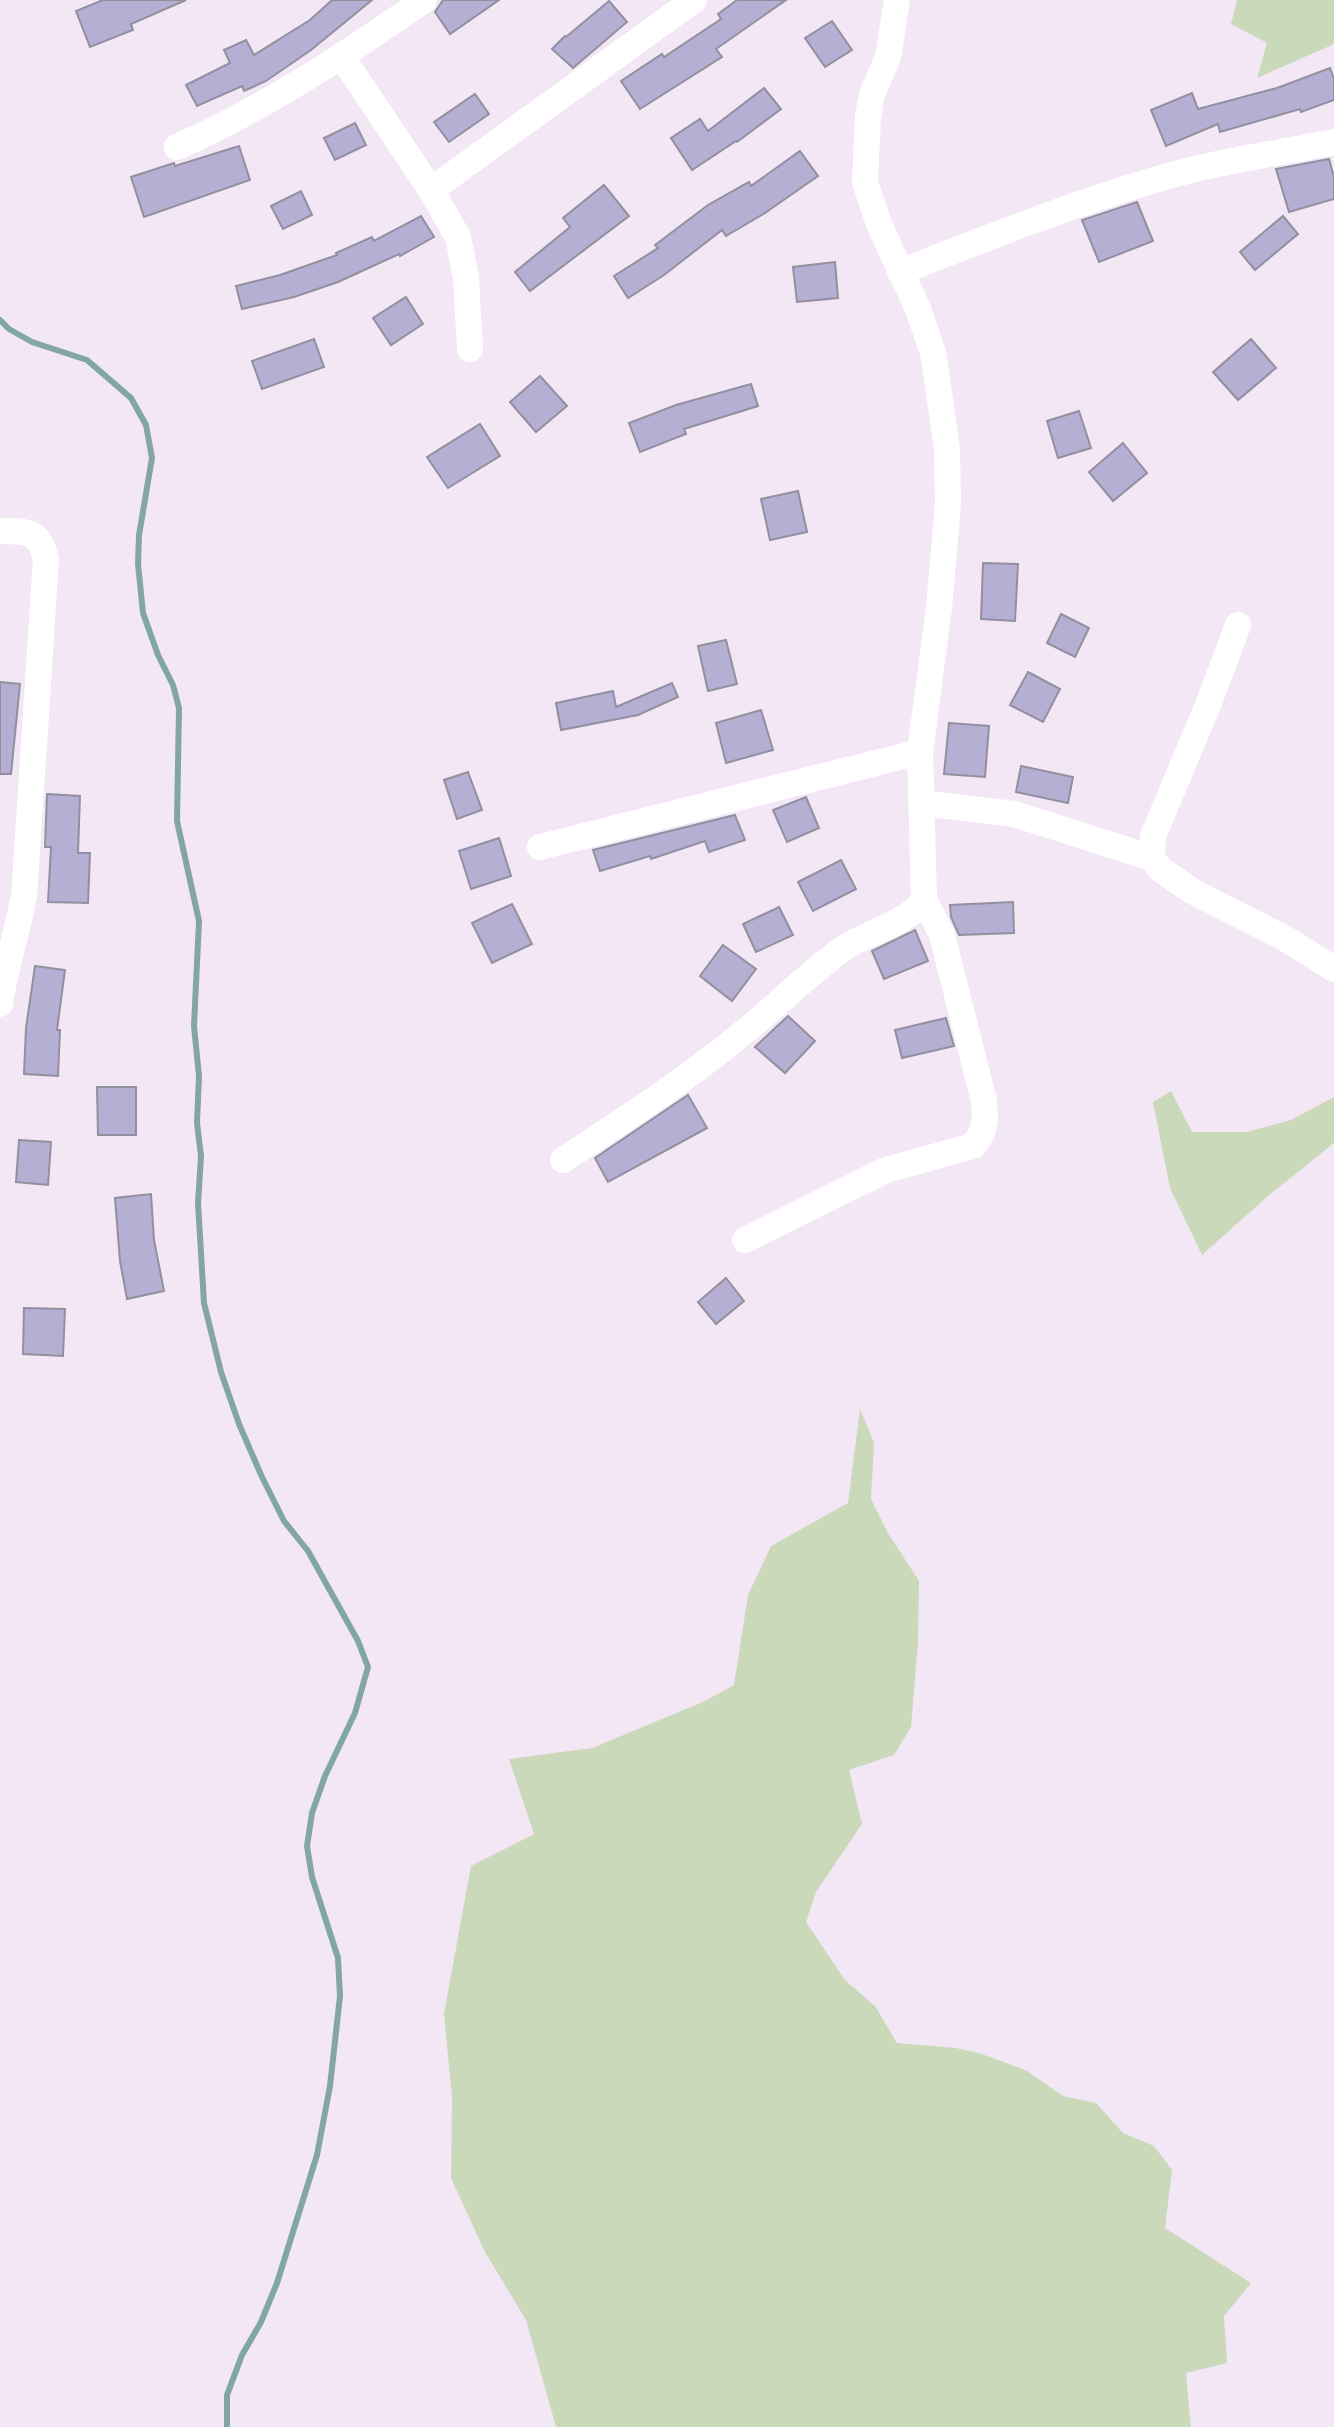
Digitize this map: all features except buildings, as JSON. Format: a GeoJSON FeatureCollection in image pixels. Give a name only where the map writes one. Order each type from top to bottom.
{"type":"FeatureCollection","features":[{"type":"Feature","properties":{"kind":"street"},"geometry":{"type":"LineString","coordinates":[[177,147],[248,113],[342,57],[424,0]]}},
{"type":"Feature","properties":{"kind":"street"},"geometry":{"type":"LineString","coordinates":[[431,190],[694,0]]}},
{"type":"Feature","properties":{"kind":"street"},"geometry":{"type":"LineString","coordinates":[[745,1240],[886,1170],[973,1146],[982,1133],[985,1117],[984,1101],[942,935],[924,900],[920,752],[939,608],[948,504],[947,448],[933,353],[865,182],[872,94],[888,57],[897,0]]}},
{"type":"Feature","properties":{"kind":"street"},"geometry":{"type":"LineString","coordinates":[[342,57],[431,190],[458,237],[462,251],[470,349]]}},
{"type":"Feature","properties":{"kind":"street"},"geometry":{"type":"LineString","coordinates":[[900,272],[1017,226],[1156,179],[1268,153],[1334,142]]}},
{"type":"Feature","properties":{"kind":"street"},"geometry":{"type":"LineString","coordinates":[[0,531],[29,533],[38,538],[46,560],[24,896],[0,1004]]}},
{"type":"Feature","properties":{"kind":"street"},"geometry":{"type":"LineString","coordinates":[[1152,858],[1153,836],[1238,625]]}},
{"type":"Feature","properties":{"kind":"street"},"geometry":{"type":"LineString","coordinates":[[540,847],[920,752]]}},
{"type":"Feature","properties":{"kind":"street"},"geometry":{"type":"LineString","coordinates":[[922,803],[1014,814],[1152,858],[1160,869],[1192,891],[1286,939],[1334,969]]}},
{"type":"Feature","properties":{"kind":"street"},"geometry":{"type":"LineString","coordinates":[[563,1160],[726,1047],[843,949],[865,935],[906,917],[924,900]]}},
{"type":"Feature","properties":{"kind":"green space"},"geometry":{"type":"Polygon","coordinates":[[[1237,0],[1334,0],[1334,44],[1257,78],[1267,43],[1231,24],[1237,0]]]}},
{"type":"Feature","properties":{"kind":"green space"},"geometry":{"type":"Polygon","coordinates":[[[1171,1091],[1192,1132],[1247,1132],[1291,1120],[1334,1097],[1334,1143],[1202,1255],[1170,1188],[1153,1102],[1171,1091]]]}},
{"type":"Feature","properties":{"kind":"green space"},"geometry":{"type":"Polygon","coordinates":[[[860,1409],[874,1443],[871,1499],[888,1533],[919,1581],[911,1727],[894,1755],[849,1770],[862,1824],[816,1892],[806,1922],[845,1980],[875,2006],[897,2043],[956,2048],[1027,2071],[1063,2096],[1096,2103],[1123,2133],[1154,2146],[1172,2170],[1165,2228],[1251,2283],[1224,2316],[1227,2363],[1186,2373],[1191,2427],[556,2427],[526,2320],[485,2252],[451,2178],[452,2097],[444,2014],[471,1866],[534,1834],[509,1759],[592,1748],[705,1701],[734,1685],[748,1595],[771,1546],[848,1503],[860,1409]]]}},
{"type":"Feature","properties":{"kind":"waterway"},"geometry":{"type":"LineString","coordinates":[[0,320],[32,342],[87,360],[131,398],[146,425],[152,458],[139,535],[138,564],[143,613],[173,685],[179,708],[177,821],[199,921],[194,1026],[199,1076],[197,1123],[201,1156],[198,1203],[204,1303],[221,1372],[262,1477],[284,1521],[308,1551],[358,1641],[368,1667],[355,1713],[325,1776],[312,1813],[307,1846],[312,1877],[338,1958],[340,1996],[330,2086],[317,2155],[277,2283],[261,2322],[242,2355],[227,2395],[227,2427]]}}]}
